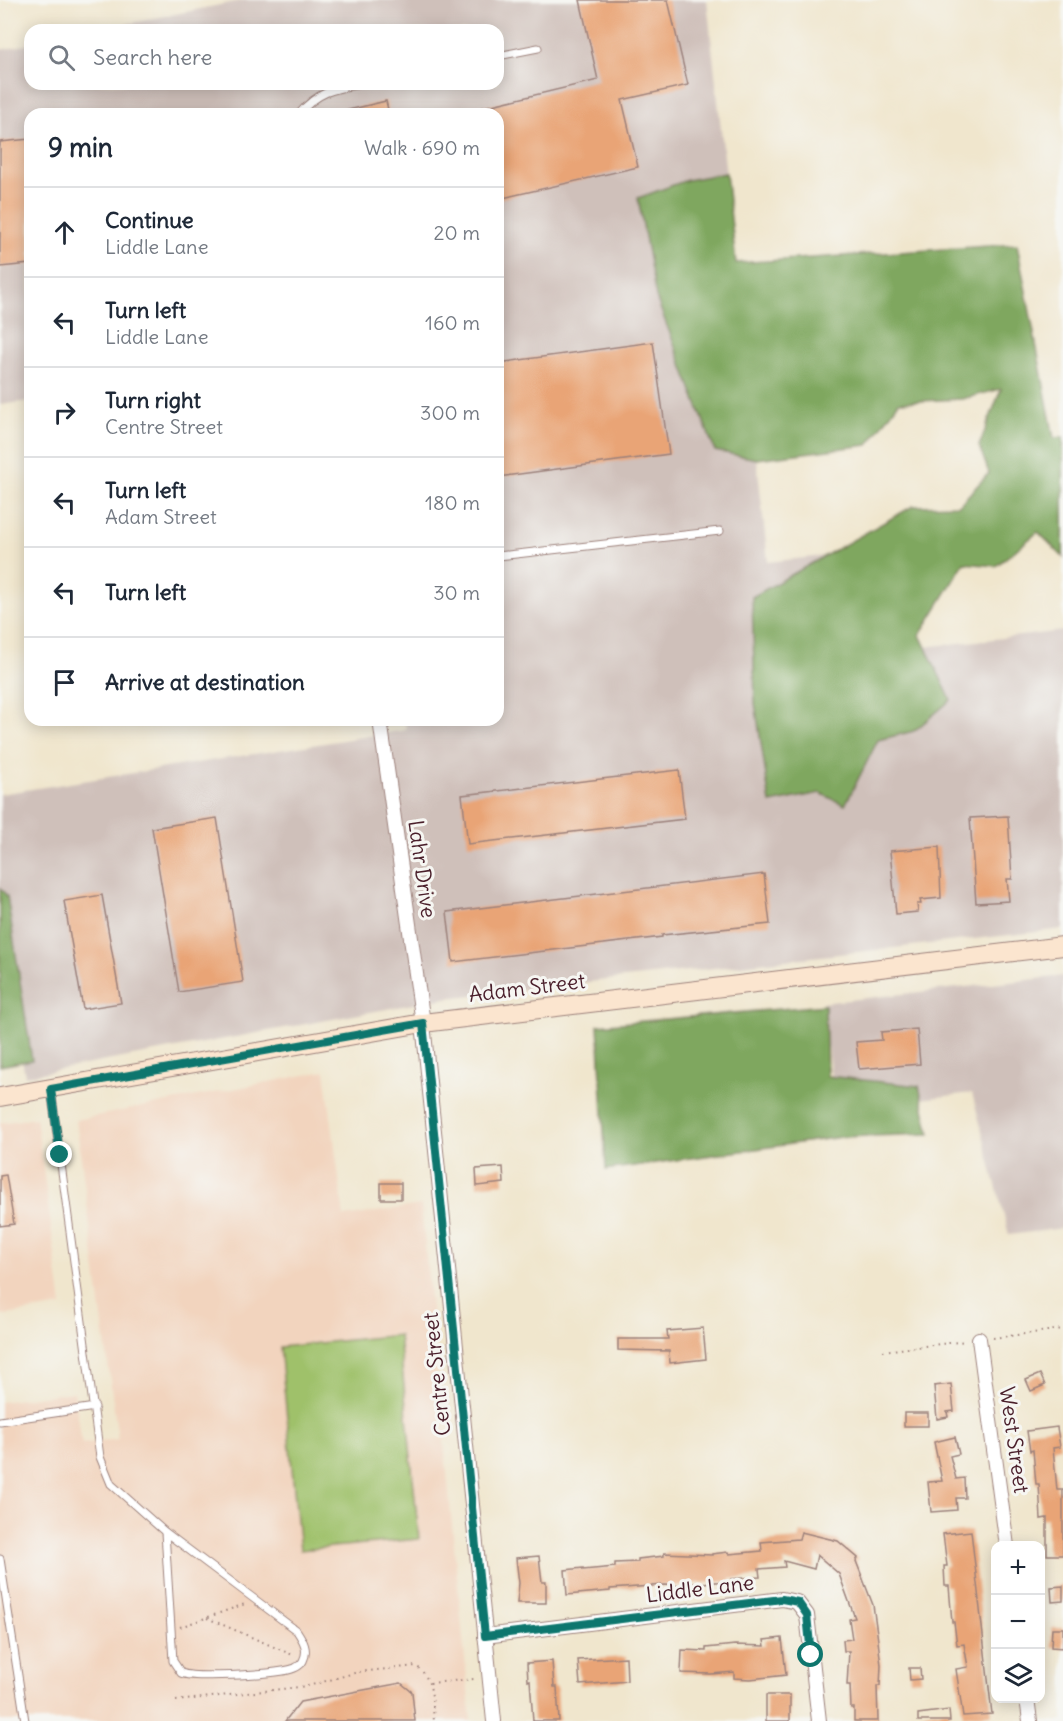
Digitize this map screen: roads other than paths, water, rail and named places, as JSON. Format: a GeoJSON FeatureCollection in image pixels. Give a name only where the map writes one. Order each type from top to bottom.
{"type":"FeatureCollection","features":[{"type":"Feature","properties":{"kind":"street","name":"Lahr Drive"},"geometry":{"type":"LineString","coordinates":[[381,726],[423,1023]]}},
{"type":"Feature","properties":{"kind":"street","name":"Adam Street"},"geometry":{"type":"LineString","coordinates":[[0,1097],[423,1023],[1063,946]]}},
{"type":"Feature","properties":{"kind":"street","name":"Centre Street"},"geometry":{"type":"LineString","coordinates":[[423,1023],[494,1721]]}},
{"type":"Feature","properties":{"kind":"street","name":"West Street"},"geometry":{"type":"LineString","coordinates":[[979,1339],[1005,1541]]}},
{"type":"Feature","properties":{"kind":"street","name":"Liddle Lane"},"geometry":{"type":"LineString","coordinates":[[485,1636],[782,1599],[798,1602],[807,1615],[819,1721]]}},
{"type":"Feature","properties":{"kind":"street"},"geometry":{"type":"LineString","coordinates":[[1028,1703],[1030,1721]]}},
{"type":"Feature","properties":{"kind":"lane"},"geometry":{"type":"LineString","coordinates":[[504,55],[538,48]]}},
{"type":"Feature","properties":{"kind":"lane"},"geometry":{"type":"LineString","coordinates":[[304,108],[310,101],[329,90]]}},
{"type":"Feature","properties":{"kind":"lane"},"geometry":{"type":"LineString","coordinates":[[504,555],[720,531]]}},
{"type":"Feature","properties":{"kind":"lane"},"geometry":{"type":"LineString","coordinates":[[51,1089],[100,1456],[111,1484],[165,1532],[297,1631],[304,1642],[304,1660],[298,1666],[284,1671],[188,1676],[181,1673],[173,1661],[165,1532]]}},
{"type":"Feature","properties":{"kind":"lane"},"geometry":{"type":"LineString","coordinates":[[0,1421],[95,1407]]}},
{"type":"Feature","properties":{"kind":"lane"},"geometry":{"type":"LineString","coordinates":[[0,1559],[25,1721]]}}]}
